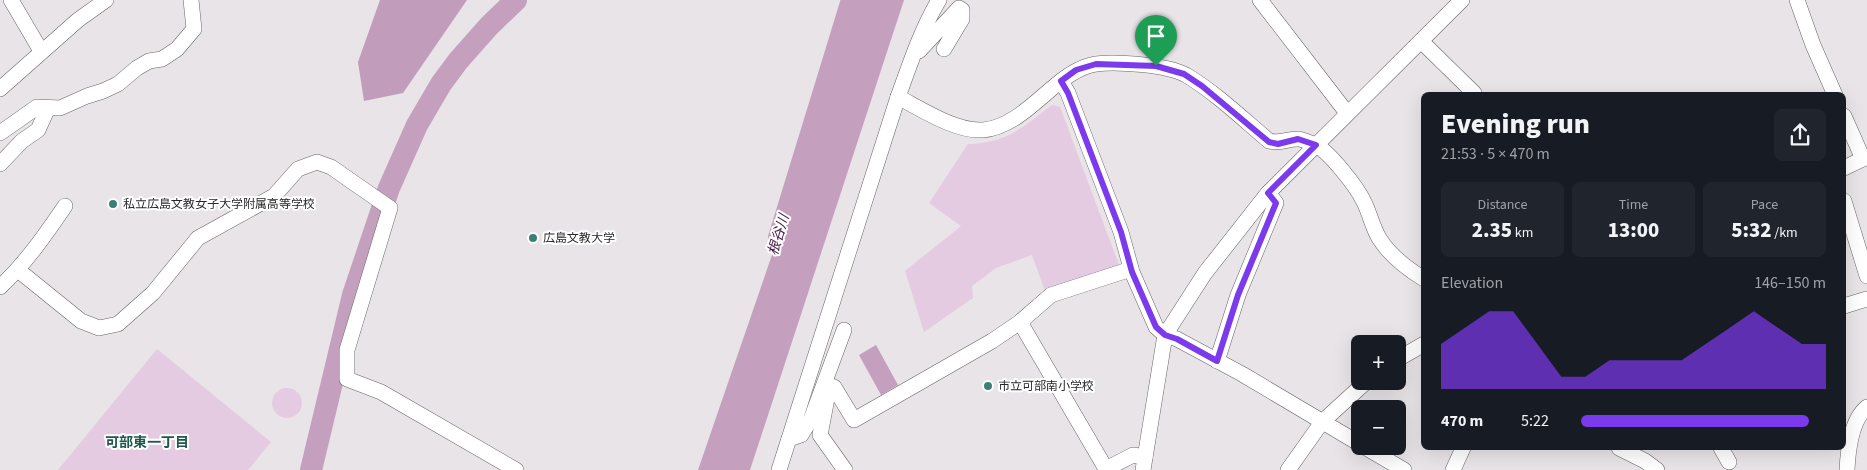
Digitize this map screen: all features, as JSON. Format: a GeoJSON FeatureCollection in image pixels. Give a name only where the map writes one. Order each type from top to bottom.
{"type":"FeatureCollection","features":[{"type":"Feature","properties":{"kind":"street"},"geometry":{"type":"LineString","coordinates":[[10,0],[41,51]]}},
{"type":"Feature","properties":{"kind":"street"},"geometry":{"type":"LineString","coordinates":[[0,88],[78,20],[106,0]]}},
{"type":"Feature","properties":{"kind":"street"},"geometry":{"type":"LineString","coordinates":[[0,133],[37,107],[60,108],[103,91],[118,84],[137,68],[149,61],[162,59],[177,50],[194,30],[191,0]]}},
{"type":"Feature","properties":{"kind":"street"},"geometry":{"type":"LineString","coordinates":[[780,470],[898,97],[913,57],[933,11],[940,0]]}},
{"type":"Feature","properties":{"kind":"street"},"geometry":{"type":"LineString","coordinates":[[1260,0],[1347,113]]}},
{"type":"Feature","properties":{"kind":"street"},"geometry":{"type":"LineString","coordinates":[[1020,322],[1106,469],[1133,456],[1144,464],[1165,335],[1206,273],[1268,193],[1347,113],[1422,42],[1462,0]]}},
{"type":"Feature","properties":{"kind":"street"},"geometry":{"type":"LineString","coordinates":[[1798,0],[1813,45],[1834,92]]}},
{"type":"Feature","properties":{"kind":"street"},"geometry":{"type":"LineString","coordinates":[[913,57],[959,8],[962,10],[962,19],[944,49]]}},
{"type":"Feature","properties":{"kind":"street"},"geometry":{"type":"LineString","coordinates":[[1422,42],[1473,92]]}},
{"type":"Feature","properties":{"kind":"street"},"geometry":{"type":"LineString","coordinates":[[898,97],[968,130],[983,130],[998,127],[1016,117],[1076,70],[1096,64],[1156,66],[1184,74],[1202,86],[1269,142],[1278,144],[1298,139],[1316,145],[1325,152],[1355,187],[1364,202],[1379,237],[1391,253],[1405,268],[1421,277]]}},
{"type":"Feature","properties":{"kind":"street"},"geometry":{"type":"LineString","coordinates":[[1061,81],[1068,93],[1121,232],[1132,269],[1156,327],[1165,335],[1177,339],[1217,361],[1351,439]]}},
{"type":"Feature","properties":{"kind":"street"},"geometry":{"type":"LineString","coordinates":[[0,164],[22,141],[38,130],[48,108]]}},
{"type":"Feature","properties":{"kind":"street"},"geometry":{"type":"LineString","coordinates":[[1846,120],[1865,158],[1846,167]]}},
{"type":"Feature","properties":{"kind":"street"},"geometry":{"type":"LineString","coordinates":[[18,270],[81,321],[99,328],[118,324],[153,293],[198,238],[274,196],[298,169],[317,162],[331,167],[390,208],[347,350],[346,379],[381,392],[516,470]]}},
{"type":"Feature","properties":{"kind":"street"},"geometry":{"type":"LineString","coordinates":[[1217,361],[1238,295],[1276,203],[1268,193]]}},
{"type":"Feature","properties":{"kind":"street"},"geometry":{"type":"LineString","coordinates":[[0,287],[18,270],[64,206]]}},
{"type":"Feature","properties":{"kind":"street"},"geometry":{"type":"LineString","coordinates":[[1846,208],[1867,276]]}},
{"type":"Feature","properties":{"kind":"street"},"geometry":{"type":"LineString","coordinates":[[825,383],[834,387],[854,420],[992,341],[1020,322],[1051,295],[1132,269]]}},
{"type":"Feature","properties":{"kind":"street"},"geometry":{"type":"LineString","coordinates":[[1846,305],[1867,299]]}},
{"type":"Feature","properties":{"kind":"street"},"geometry":{"type":"LineString","coordinates":[[789,439],[801,435],[812,419],[844,330]]}},
{"type":"Feature","properties":{"kind":"street"},"geometry":{"type":"LineString","coordinates":[[1406,354],[1421,346]]}},
{"type":"Feature","properties":{"kind":"street"},"geometry":{"type":"LineString","coordinates":[[825,383],[829,395],[820,435],[845,470]]}},
{"type":"Feature","properties":{"kind":"street"},"geometry":{"type":"LineString","coordinates":[[1288,470],[1322,422],[1357,390]]}},
{"type":"Feature","properties":{"kind":"street"},"geometry":{"type":"LineString","coordinates":[[1846,470],[1859,413],[1867,407]]}},
{"type":"Feature","properties":{"kind":"street"},"geometry":{"type":"LineString","coordinates":[[1453,470],[1462,450]]}},
{"type":"Feature","properties":{"kind":"street"},"geometry":{"type":"LineString","coordinates":[[1623,450],[1645,461],[1657,470]]}},
{"type":"Feature","properties":{"kind":"street"},"geometry":{"type":"LineString","coordinates":[[1722,450],[1729,462]]}},
{"type":"Feature","properties":{"kind":"street"},"geometry":{"type":"LineString","coordinates":[[1379,455],[1404,470]]}},
{"type":"Feature","properties":{"kind":"shaded area"},"geometry":{"type":"Polygon","coordinates":[[[380,0],[467,0],[403,93],[364,101],[358,62],[380,0]]]}},
{"type":"Feature","properties":{"kind":"shaded area"},"geometry":{"type":"Polygon","coordinates":[[[1052,105],[1060,107],[1119,265],[1045,291],[1032,255],[996,268],[972,286],[973,298],[924,332],[905,271],[961,226],[929,203],[968,144],[994,141],[1004,137],[1023,127],[1052,105]]]}},
{"type":"Feature","properties":{"kind":"shaded area"},"geometry":{"type":"Polygon","coordinates":[[[157,349],[271,442],[248,470],[58,470],[157,349]]]}},
{"type":"Feature","properties":{"kind":"shaded area"},"geometry":{"type":"Polygon","coordinates":[[[287,388],[293,389],[301,397],[301,409],[293,417],[287,418],[281,417],[273,409],[272,403],[273,397],[281,389],[287,388]]]}},
{"type":"Feature","properties":{"kind":"water"},"geometry":{"type":"Polygon","coordinates":[[[863,0],[904,0],[750,470],[698,470],[846,40],[863,0]]]}},
{"type":"Feature","properties":{"kind":"water"},"geometry":{"type":"Polygon","coordinates":[[[876,345],[898,385],[881,395],[859,355],[876,345]]]}},
{"type":"Feature","properties":{"kind":"waterway"},"geometry":{"type":"LineString","coordinates":[[311,470],[353,295],[389,188],[417,125],[441,84],[458,61],[489,26],[516,0]]}},
{"type":"Feature","properties":{"kind":"waterway","name":"根谷川"},"geometry":{"type":"LineString","coordinates":[[779,238],[852,0]]}},
{"type":"Feature","properties":{"kind":"place","name":"私立広島文教女子大学附属高等学校"},"geometry":{"type":"Point","coordinates":[113,204]}},
{"type":"Feature","properties":{"kind":"place","name":"広島文教大学"},"geometry":{"type":"Point","coordinates":[533,238]}},
{"type":"Feature","properties":{"kind":"place","name":"市立可部南小学校"},"geometry":{"type":"Point","coordinates":[988,386]}},
{"type":"Feature","properties":{"kind":"district","name":"可部東一丁目"},"geometry":{"type":"Point","coordinates":[147,443]}},
{"type":"Feature","properties":{"kind":"route"},"geometry":{"type":"LineString","coordinates":[[1096,64],[1156,66],[1184,74],[1202,86],[1269,142],[1278,144],[1298,139],[1316,145],[1268,193],[1276,203],[1238,295],[1217,361],[1177,339],[1165,335],[1156,327],[1132,272],[1121,232],[1068,93],[1061,81],[1076,70],[1096,64]]}}]}
